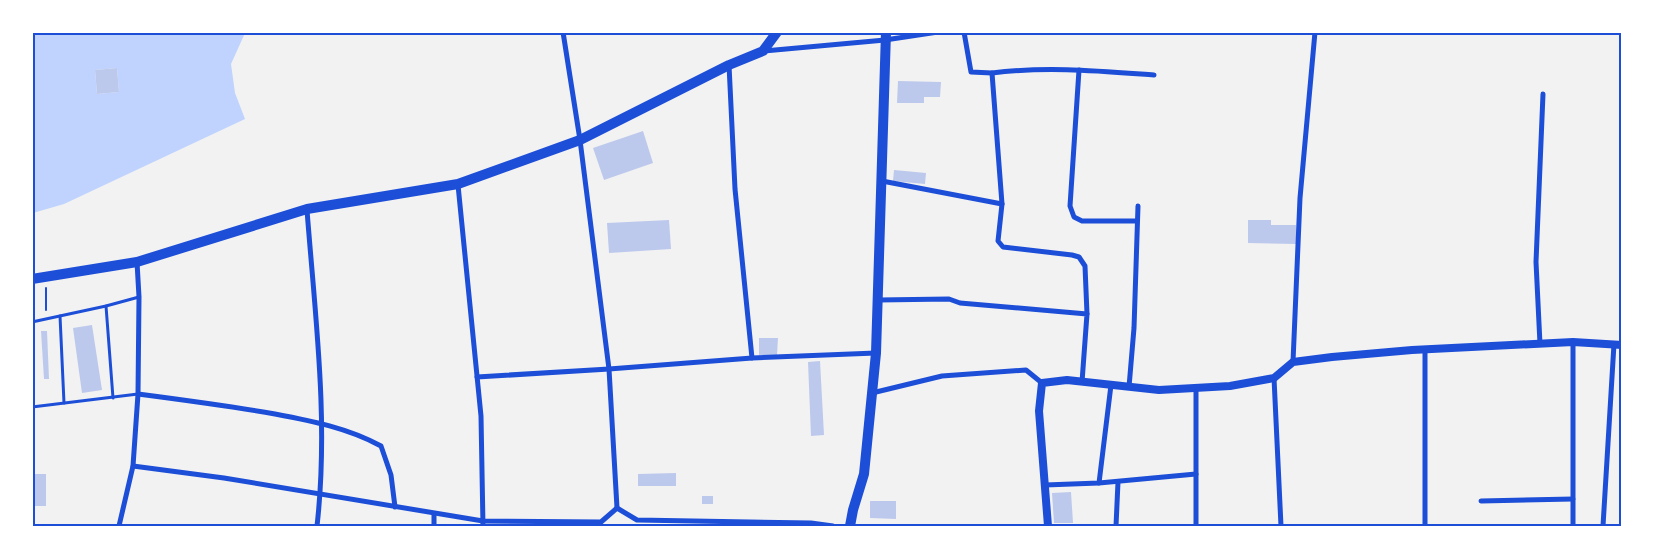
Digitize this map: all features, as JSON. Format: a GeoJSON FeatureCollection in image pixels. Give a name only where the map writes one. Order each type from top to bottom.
{"type":"FeatureCollection","features":[{"type":"Feature","properties":{"kind":"main road"},"geometry":{"type":"LineString","coordinates":[[32,279],[137,262],[307,209],[458,184],[580,140],[730,65],[763,51],[777,32]]}},
{"type":"Feature","properties":{"kind":"main road"},"geometry":{"type":"LineString","coordinates":[[850,526],[864,474],[876,353],[886,36]]}},
{"type":"Feature","properties":{"kind":"street"},"geometry":{"type":"LineString","coordinates":[[564,32],[580,140],[608,369],[617,508]]}},
{"type":"Feature","properties":{"kind":"street"},"geometry":{"type":"LineString","coordinates":[[763,51],[886,36],[938,32]]}},
{"type":"Feature","properties":{"kind":"street"},"geometry":{"type":"LineString","coordinates":[[964,32],[971,72],[992,73],[1024,69],[1079,70],[1154,75]]}},
{"type":"Feature","properties":{"kind":"street"},"geometry":{"type":"LineString","coordinates":[[1293,362],[1300,198],[1315,32]]}},
{"type":"Feature","properties":{"kind":"street"},"geometry":{"type":"LineString","coordinates":[[730,65],[735,189],[752,358]]}},
{"type":"Feature","properties":{"kind":"street"},"geometry":{"type":"LineString","coordinates":[[1079,70],[1070,206],[1074,218],[1082,221],[1137,221]]}},
{"type":"Feature","properties":{"kind":"street"},"geometry":{"type":"LineString","coordinates":[[992,73],[1002,204],[998,241],[1003,247],[1079,257],[1085,266],[1087,314],[1082,382]]}},
{"type":"Feature","properties":{"kind":"street"},"geometry":{"type":"LineString","coordinates":[[1540,344],[1536,262],[1543,94]]}},
{"type":"Feature","properties":{"kind":"street"},"geometry":{"type":"LineString","coordinates":[[881,181],[1002,204]]}},
{"type":"Feature","properties":{"kind":"street"},"geometry":{"type":"LineString","coordinates":[[458,184],[481,416],[483,524]]}},
{"type":"Feature","properties":{"kind":"street"},"geometry":{"type":"LineString","coordinates":[[1130,387],[1138,206]]}},
{"type":"Feature","properties":{"kind":"street"},"geometry":{"type":"LineString","coordinates":[[307,209],[322,423],[321,495],[317,526]]}},
{"type":"Feature","properties":{"kind":"street"},"geometry":{"type":"LineString","coordinates":[[119,526],[133,466],[138,394],[139,297],[137,262]]}},
{"type":"Feature","properties":{"kind":"street"},"geometry":{"type":"LineString","coordinates":[[877,300],[949,299],[960,303],[1087,314]]}},
{"type":"Feature","properties":{"kind":"street"},"geometry":{"type":"LineString","coordinates":[[1573,342],[1574,526]]}},
{"type":"Feature","properties":{"kind":"street"},"geometry":{"type":"LineString","coordinates":[[872,393],[942,376],[1026,370],[1042,383],[1067,380],[1159,390],[1230,386],[1274,378],[1293,362],[1425,349],[1573,342],[1618,345],[1603,526]]}},
{"type":"Feature","properties":{"kind":"street"},"geometry":{"type":"LineString","coordinates":[[1425,349],[1425,526]]}},
{"type":"Feature","properties":{"kind":"street"},"geometry":{"type":"LineString","coordinates":[[477,377],[752,358],[876,353]]}},
{"type":"Feature","properties":{"kind":"street"},"geometry":{"type":"LineString","coordinates":[[1274,378],[1281,526]]}},
{"type":"Feature","properties":{"kind":"street"},"geometry":{"type":"LineString","coordinates":[[1042,383],[1039,411],[1048,526]]}},
{"type":"Feature","properties":{"kind":"street"},"geometry":{"type":"LineString","coordinates":[[1098,484],[1110,385]]}},
{"type":"Feature","properties":{"kind":"street"},"geometry":{"type":"LineString","coordinates":[[1196,388],[1196,526]]}},
{"type":"Feature","properties":{"kind":"street"},"geometry":{"type":"LineString","coordinates":[[138,394],[230,406],[322,423],[361,435],[381,446],[391,475],[395,507]]}},
{"type":"Feature","properties":{"kind":"street"},"geometry":{"type":"LineString","coordinates":[[133,466],[224,478],[483,524],[600,524],[617,508]]}},
{"type":"Feature","properties":{"kind":"street"},"geometry":{"type":"LineString","coordinates":[[1045,485],[1098,484],[1196,474]]}},
{"type":"Feature","properties":{"kind":"street"},"geometry":{"type":"LineString","coordinates":[[1116,526],[1118,482]]}},
{"type":"Feature","properties":{"kind":"street"},"geometry":{"type":"LineString","coordinates":[[1481,501],[1573,498]]}},
{"type":"Feature","properties":{"kind":"street"},"geometry":{"type":"LineString","coordinates":[[617,508],[637,520],[833,526]]}},
{"type":"Feature","properties":{"kind":"street"},"geometry":{"type":"LineString","coordinates":[[434,514],[434,526]]}},
{"type":"Feature","properties":{"kind":"lane"},"geometry":{"type":"LineString","coordinates":[[32,322],[139,297]]}},
{"type":"Feature","properties":{"kind":"lane"},"geometry":{"type":"LineString","coordinates":[[106,306],[113,398]]}},
{"type":"Feature","properties":{"kind":"lane"},"geometry":{"type":"LineString","coordinates":[[60,316],[64,403]]}},
{"type":"Feature","properties":{"kind":"lane"},"geometry":{"type":"LineString","coordinates":[[32,407],[138,394]]}},
{"type":"Feature","properties":{"kind":"path"},"geometry":{"type":"LineString","coordinates":[[46,277],[46,318]]}},
{"type":"Feature","properties":{"kind":"water"},"geometry":{"type":"Polygon","coordinates":[[[33,33],[245,33],[231,64],[235,93],[245,119],[64,204],[33,213],[33,33]],[[117,68],[95,70],[97,94],[119,92],[117,68]]]}},
{"type":"Feature","properties":{"kind":"building"},"geometry":{"type":"Polygon","coordinates":[[[117,68],[119,92],[97,94],[95,70],[117,68]]]}},
{"type":"Feature","properties":{"kind":"building"},"geometry":{"type":"Polygon","coordinates":[[[898,81],[941,82],[940,97],[924,97],[924,103],[897,103],[898,81]]]}},
{"type":"Feature","properties":{"kind":"building"},"geometry":{"type":"Polygon","coordinates":[[[643,131],[653,163],[604,180],[593,148],[643,131]]]}},
{"type":"Feature","properties":{"kind":"building"},"geometry":{"type":"Polygon","coordinates":[[[894,170],[926,173],[925,184],[893,181],[894,170]]]}},
{"type":"Feature","properties":{"kind":"building"},"geometry":{"type":"Polygon","coordinates":[[[669,220],[671,249],[609,253],[607,223],[669,220]]]}},
{"type":"Feature","properties":{"kind":"building"},"geometry":{"type":"Polygon","coordinates":[[[1248,220],[1271,220],[1271,225],[1296,225],[1296,244],[1248,243],[1248,220]]]}},
{"type":"Feature","properties":{"kind":"building"},"geometry":{"type":"Polygon","coordinates":[[[92,325],[102,390],[82,393],[73,328],[92,325]]]}},
{"type":"Feature","properties":{"kind":"building"},"geometry":{"type":"Polygon","coordinates":[[[41,331],[47,331],[49,379],[44,379],[41,331]]]}},
{"type":"Feature","properties":{"kind":"building"},"geometry":{"type":"Polygon","coordinates":[[[759,338],[778,338],[777,355],[759,355],[759,338]]]}},
{"type":"Feature","properties":{"kind":"building"},"geometry":{"type":"Polygon","coordinates":[[[820,361],[824,435],[811,436],[808,362],[820,361]]]}},
{"type":"Feature","properties":{"kind":"building"},"geometry":{"type":"Polygon","coordinates":[[[676,473],[676,486],[638,486],[638,474],[676,473]]]}},
{"type":"Feature","properties":{"kind":"building"},"geometry":{"type":"Polygon","coordinates":[[[32,474],[46,474],[46,506],[32,506],[32,474]]]}},
{"type":"Feature","properties":{"kind":"building"},"geometry":{"type":"Polygon","coordinates":[[[1071,492],[1073,523],[1054,523],[1052,493],[1071,492]]]}},
{"type":"Feature","properties":{"kind":"building"},"geometry":{"type":"Polygon","coordinates":[[[702,496],[713,496],[713,504],[702,504],[702,496]]]}},
{"type":"Feature","properties":{"kind":"building"},"geometry":{"type":"Polygon","coordinates":[[[870,501],[896,501],[896,519],[870,518],[870,501]]]}}]}
